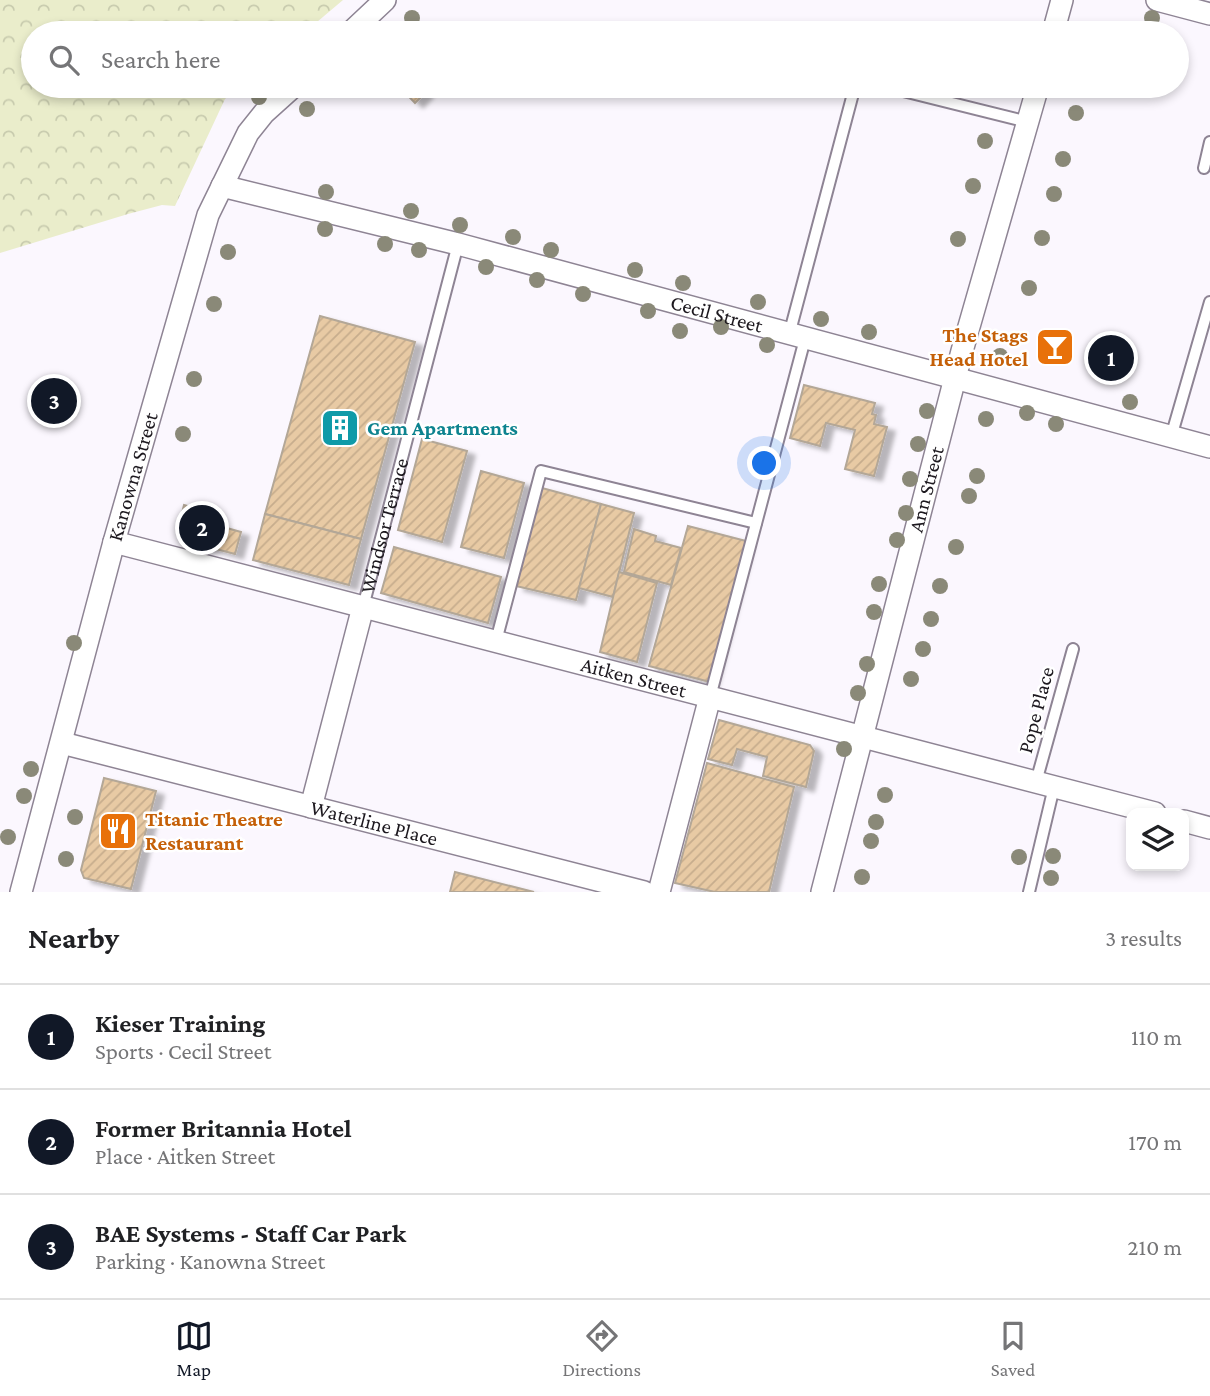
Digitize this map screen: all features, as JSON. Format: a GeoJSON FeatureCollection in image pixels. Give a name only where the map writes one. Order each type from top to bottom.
{"type":"FeatureCollection","features":[{"type":"Feature","properties":{"kind":"street"},"geometry":{"type":"LineString","coordinates":[[363,21],[385,0]]}},
{"type":"Feature","properties":{"kind":"street"},"geometry":{"type":"LineString","coordinates":[[1056,21],[1062,0]]}},
{"type":"Feature","properties":{"kind":"street"},"geometry":{"type":"LineString","coordinates":[[1157,0],[1210,14]]}},
{"type":"Feature","properties":{"kind":"street","name":"Kanowna Street"},"geometry":{"type":"LineString","coordinates":[[21,892],[114,542],[205,224],[248,133],[281,98]]}},
{"type":"Feature","properties":{"kind":"street","name":"Ann Street"},"geometry":{"type":"LineString","coordinates":[[822,892],[954,379],[1035,98]]}},
{"type":"Feature","properties":{"kind":"street","name":"Cecil Street"},"geometry":{"type":"LineString","coordinates":[[222,186],[458,244],[1210,447]]}},
{"type":"Feature","properties":{"kind":"street","name":"Aitken Street"},"geometry":{"type":"LineString","coordinates":[[114,542],[1135,808]]}},
{"type":"Feature","properties":{"kind":"street","name":"Windsor Terrace"},"geometry":{"type":"LineString","coordinates":[[312,807],[363,607]]}},
{"type":"Feature","properties":{"kind":"street"},"geometry":{"type":"LineString","coordinates":[[659,892],[710,697]]}},
{"type":"Feature","properties":{"kind":"street","name":"Waterline Place"},"geometry":{"type":"LineString","coordinates":[[62,743],[644,892]]}},
{"type":"Feature","properties":{"kind":"street"},"geometry":{"type":"LineString","coordinates":[[1189,822],[1210,828]]}},
{"type":"Feature","properties":{"kind":"lane"},"geometry":{"type":"LineString","coordinates":[[710,697],[756,523],[852,98]]}},
{"type":"Feature","properties":{"kind":"lane"},"geometry":{"type":"LineString","coordinates":[[931,98],[1028,122]]}},
{"type":"Feature","properties":{"kind":"lane"},"geometry":{"type":"LineString","coordinates":[[1204,168],[1210,142]]}},
{"type":"Feature","properties":{"kind":"lane","name":"Windsor Terrace"},"geometry":{"type":"LineString","coordinates":[[363,607],[458,244]]}},
{"type":"Feature","properties":{"kind":"lane"},"geometry":{"type":"LineString","coordinates":[[1171,437],[1210,303]]}},
{"type":"Feature","properties":{"kind":"lane"},"geometry":{"type":"LineString","coordinates":[[496,641],[541,471],[756,523]]}},
{"type":"Feature","properties":{"kind":"lane","name":"Pope Place"},"geometry":{"type":"LineString","coordinates":[[1029,892],[1045,785],[1073,649]]}},
{"type":"Feature","properties":{"kind":"green space"},"geometry":{"type":"Polygon","coordinates":[[[0,0],[343,0],[318,21],[21,21],[21,98],[226,98],[175,206],[162,205],[128,214],[0,253],[0,0]]]}},
{"type":"Feature","properties":{"kind":"building","name":"Gem Apartments"},"geometry":{"type":"Polygon","coordinates":[[[320,316],[415,342],[361,539],[265,514],[320,316]]]}},
{"type":"Feature","properties":{"kind":"building"},"geometry":{"type":"Polygon","coordinates":[[[804,385],[875,403],[872,414],[876,415],[874,424],[887,427],[874,476],[845,469],[855,430],[826,423],[820,446],[790,438],[804,385]]]}},
{"type":"Feature","properties":{"kind":"building"},"geometry":{"type":"Polygon","coordinates":[[[422,439],[467,451],[442,542],[398,530],[422,439]]]}},
{"type":"Feature","properties":{"kind":"building"},"geometry":{"type":"Polygon","coordinates":[[[481,471],[524,483],[504,558],[461,547],[481,471]]]}},
{"type":"Feature","properties":{"kind":"building"},"geometry":{"type":"Polygon","coordinates":[[[542,488],[601,504],[576,600],[516,586],[542,488]]]}},
{"type":"Feature","properties":{"kind":"building"},"geometry":{"type":"Polygon","coordinates":[[[601,504],[634,513],[613,597],[579,588],[601,504]]]}},
{"type":"Feature","properties":{"kind":"building"},"geometry":{"type":"Polygon","coordinates":[[[184,505],[212,513],[209,523],[241,532],[235,554],[181,540],[177,534],[184,505]]]}},
{"type":"Feature","properties":{"kind":"building"},"geometry":{"type":"Polygon","coordinates":[[[265,514],[361,539],[349,585],[253,560],[265,514]]]}},
{"type":"Feature","properties":{"kind":"building"},"geometry":{"type":"Polygon","coordinates":[[[688,526],[746,541],[710,682],[649,666],[688,526]]]}},
{"type":"Feature","properties":{"kind":"building"},"geometry":{"type":"Polygon","coordinates":[[[634,529],[656,536],[655,541],[681,548],[671,585],[624,572],[634,529]]]}},
{"type":"Feature","properties":{"kind":"building"},"geometry":{"type":"Polygon","coordinates":[[[394,547],[501,577],[488,623],[381,593],[394,547]]]}},
{"type":"Feature","properties":{"kind":"building"},"geometry":{"type":"Polygon","coordinates":[[[619,572],[657,583],[637,662],[600,652],[619,572]]]}},
{"type":"Feature","properties":{"kind":"building"},"geometry":{"type":"Polygon","coordinates":[[[719,720],[810,745],[814,751],[806,787],[763,776],[767,757],[737,749],[732,765],[708,759],[719,720]]]}},
{"type":"Feature","properties":{"kind":"building"},"geometry":{"type":"Polygon","coordinates":[[[707,763],[794,787],[769,892],[715,892],[675,883],[707,763]]]}},
{"type":"Feature","properties":{"kind":"building","name":"Titanic Theatre Restaurant"},"geometry":{"type":"Polygon","coordinates":[[[104,778],[156,791],[131,889],[84,878],[81,870],[104,778]]]}},
{"type":"Feature","properties":{"kind":"building"},"geometry":{"type":"Polygon","coordinates":[[[455,872],[534,892],[450,892],[455,872]]]}},
{"type":"Feature","properties":{"kind":"place","name":"The Stags Head Hotel"},"geometry":{"type":"Point","coordinates":[1055,347]}},
{"type":"Feature","properties":{"kind":"place","name":"Kieser Training"},"geometry":{"type":"Point","coordinates":[1111,358]}},
{"type":"Feature","properties":{"kind":"place","name":"BAE Systems - Staff Car Park"},"geometry":{"type":"Point","coordinates":[54,401]}},
{"type":"Feature","properties":{"kind":"place","name":"Gem Apartments"},"geometry":{"type":"Point","coordinates":[340,428]}},
{"type":"Feature","properties":{"kind":"place","name":"Former Britannia Hotel"},"geometry":{"type":"Point","coordinates":[202,528]}},
{"type":"Feature","properties":{"kind":"place","name":"Titanic Theatre Restaurant"},"geometry":{"type":"Point","coordinates":[118,831]}}]}
